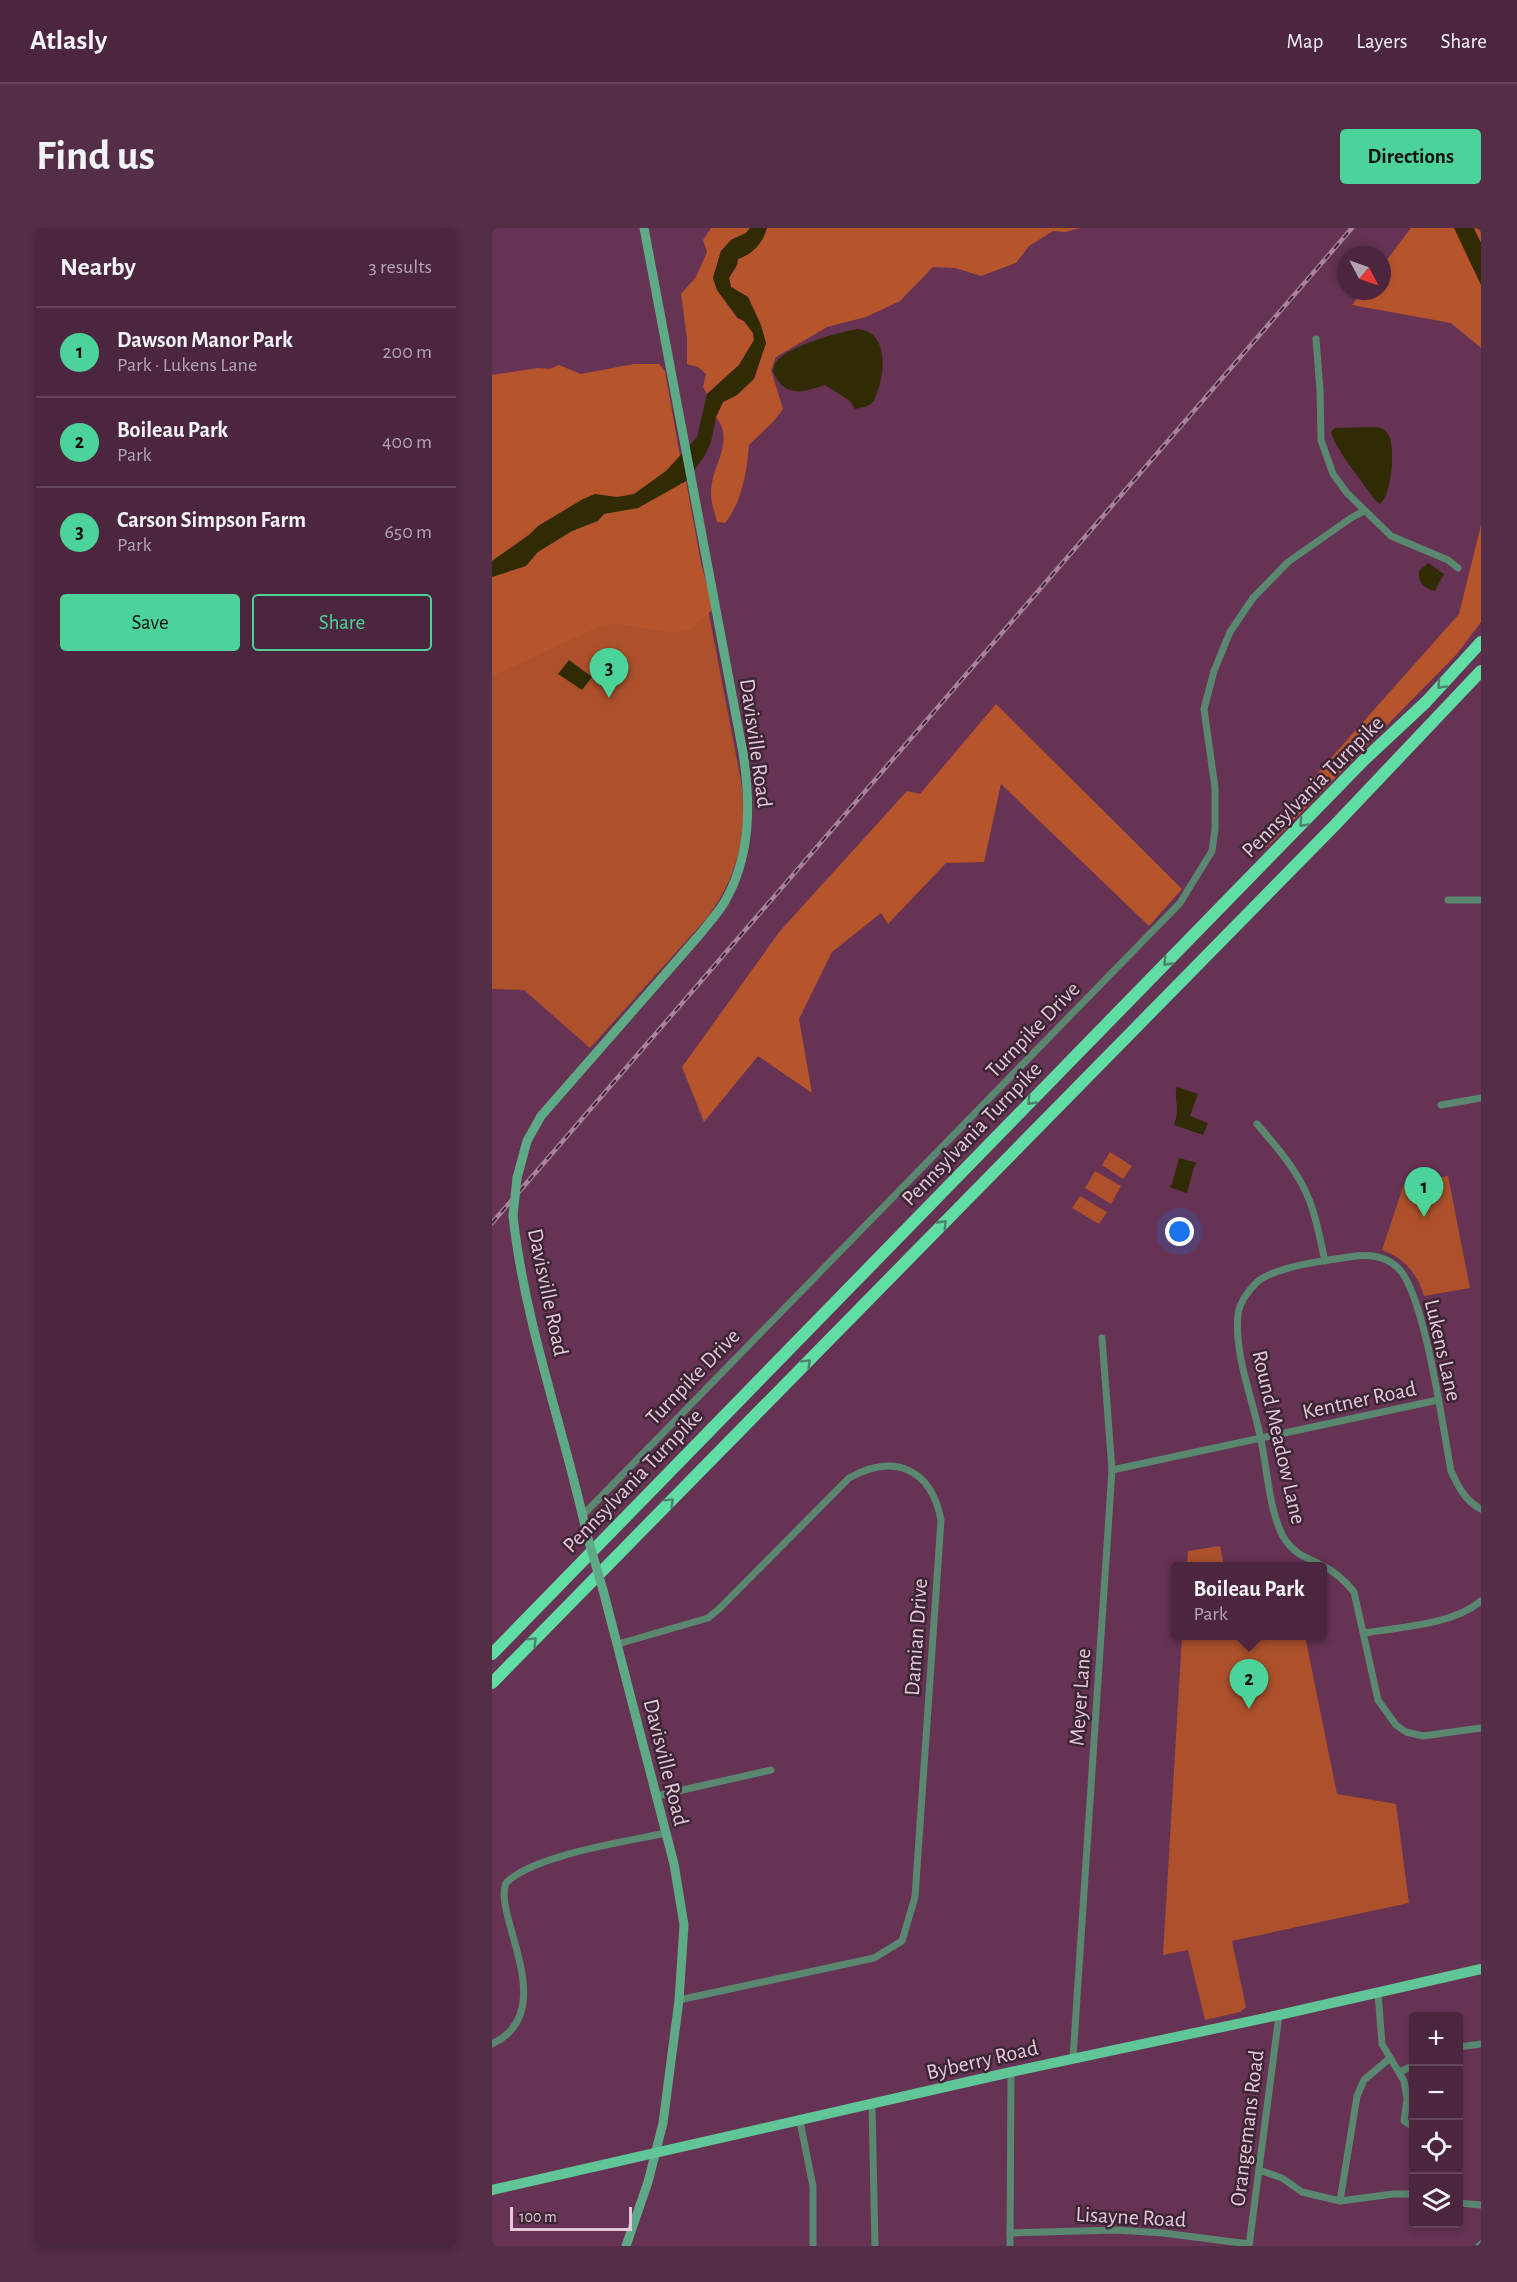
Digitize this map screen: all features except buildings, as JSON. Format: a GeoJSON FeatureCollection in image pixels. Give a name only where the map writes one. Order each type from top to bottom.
{"type":"FeatureCollection","features":[{"type":"Feature","properties":{"kind":"highway","name":"Pennsylvania Turnpike"},"geometry":{"type":"LineString","coordinates":[[492,1654],[1339,787],[1426,702],[1481,642]]}},
{"type":"Feature","properties":{"kind":"highway","name":"Pennsylvania Turnpike"},"geometry":{"type":"LineString","coordinates":[[492,1683],[1335,825],[1481,671]]}},
{"type":"Feature","properties":{"kind":"main road","name":"Byberry Road"},"geometry":{"type":"LineString","coordinates":[[492,2190],[1073,2058],[1279,2015],[1481,1969]]}},
{"type":"Feature","properties":{"kind":"street","name":"Davisville Road"},"geometry":{"type":"LineString","coordinates":[[626,2246],[656,2154],[663,2123],[679,2000],[684,1925],[682,1903],[618,1644],[587,1535],[530,1311],[513,1216],[517,1178],[527,1141],[541,1116],[701,933],[724,903],[739,870],[746,842],[749,816],[748,784],[644,228]]}},
{"type":"Feature","properties":{"kind":"street"},"geometry":{"type":"LineString","coordinates":[[1316,339],[1321,440],[1333,474],[1364,511],[1392,536],[1448,560],[1458,568]]}},
{"type":"Feature","properties":{"kind":"street","name":"Turnpike Drive"},"geometry":{"type":"LineString","coordinates":[[583,1515],[1180,903],[1212,851],[1215,829],[1215,788],[1204,709],[1214,671],[1230,632],[1253,598],[1288,562],[1364,511]]}},
{"type":"Feature","properties":{"kind":"street"},"geometry":{"type":"LineString","coordinates":[[1448,900],[1481,900]]}},
{"type":"Feature","properties":{"kind":"street"},"geometry":{"type":"LineString","coordinates":[[1441,1105],[1481,1098]]}},
{"type":"Feature","properties":{"kind":"street"},"geometry":{"type":"LineString","coordinates":[[1257,1124],[1297,1175],[1308,1196],[1325,1261]]}},
{"type":"Feature","properties":{"kind":"street","name":"Lukens Lane"},"geometry":{"type":"LineString","coordinates":[[1325,1261],[1369,1255],[1380,1257],[1398,1268],[1411,1286],[1427,1344],[1451,1471],[1469,1502],[1481,1509]]}},
{"type":"Feature","properties":{"kind":"street","name":"Round Meadow Lane"},"geometry":{"type":"LineString","coordinates":[[1314,1562],[1300,1557],[1277,1525],[1238,1334],[1238,1311],[1244,1298],[1255,1284],[1269,1274],[1325,1261]]}},
{"type":"Feature","properties":{"kind":"street","name":"Meyer Lane"},"geometry":{"type":"LineString","coordinates":[[1073,2058],[1112,1470],[1101,1338]]}},
{"type":"Feature","properties":{"kind":"street","name":"Kentner Road"},"geometry":{"type":"LineString","coordinates":[[1112,1470],[1438,1400]]}},
{"type":"Feature","properties":{"kind":"street","name":"Damian Drive"},"geometry":{"type":"LineString","coordinates":[[618,1644],[708,1618],[849,1478],[866,1469],[879,1465],[900,1466],[916,1474],[928,1486],[938,1502],[941,1520],[915,1897],[902,1941],[874,1958],[679,2000]]}},
{"type":"Feature","properties":{"kind":"street","name":"Round Meadow Lane"},"geometry":{"type":"LineString","coordinates":[[1327,1568],[1343,1579],[1354,1592],[1378,1700],[1396,1725],[1406,1732],[1423,1736],[1481,1728]]}},
{"type":"Feature","properties":{"kind":"street"},"geometry":{"type":"LineString","coordinates":[[1364,1633],[1449,1618],[1464,1613],[1481,1601]]}},
{"type":"Feature","properties":{"kind":"street"},"geometry":{"type":"LineString","coordinates":[[656,1796],[771,1770]]}},
{"type":"Feature","properties":{"kind":"street"},"geometry":{"type":"LineString","coordinates":[[492,2044],[505,2038],[519,2016],[522,1999],[498,1903],[504,1885],[519,1873],[540,1862],[666,1833]]}},
{"type":"Feature","properties":{"kind":"street"},"geometry":{"type":"LineString","coordinates":[[1378,1992],[1382,2044],[1400,2072],[1409,2097]]}},
{"type":"Feature","properties":{"kind":"street","name":"Orangemans Road"},"geometry":{"type":"LineString","coordinates":[[1249,2245],[1279,2015]]}},
{"type":"Feature","properties":{"kind":"street"},"geometry":{"type":"LineString","coordinates":[[1463,2046],[1481,2044]]}},
{"type":"Feature","properties":{"kind":"street"},"geometry":{"type":"LineString","coordinates":[[1340,2201],[1357,2096],[1364,2080],[1389,2058]]}},
{"type":"Feature","properties":{"kind":"street"},"geometry":{"type":"LineString","coordinates":[[1400,2072],[1411,2066]]}},
{"type":"Feature","properties":{"kind":"street"},"geometry":{"type":"LineString","coordinates":[[1010,2246],[1011,2072]]}},
{"type":"Feature","properties":{"kind":"street"},"geometry":{"type":"LineString","coordinates":[[1409,2104],[1404,2121],[1409,2125]]}},
{"type":"Feature","properties":{"kind":"street"},"geometry":{"type":"LineString","coordinates":[[872,2105],[875,2246]]}},
{"type":"Feature","properties":{"kind":"street"},"geometry":{"type":"LineString","coordinates":[[800,2121],[813,2186],[813,2246]]}},
{"type":"Feature","properties":{"kind":"street"},"geometry":{"type":"LineString","coordinates":[[1259,2170],[1282,2178],[1302,2192],[1340,2201],[1409,2194]]}},
{"type":"Feature","properties":{"kind":"street"},"geometry":{"type":"LineString","coordinates":[[1463,2203],[1481,2205]]}},
{"type":"Feature","properties":{"kind":"street","name":"Lisayne Road"},"geometry":{"type":"LineString","coordinates":[[1010,2233],[1116,2230],[1163,2233],[1249,2245]]}},
{"type":"Feature","properties":{"kind":"shaded area"},"geometry":{"type":"Polygon","coordinates":[[[711,228],[750,228],[746,233],[731,240],[721,251],[713,278],[717,290],[737,318],[744,321],[753,333],[754,340],[739,365],[707,394],[703,387],[706,374],[698,367],[687,364],[687,338],[681,294],[696,277],[707,252],[703,240],[711,228]]]}},
{"type":"Feature","properties":{"kind":"shaded area"},"geometry":{"type":"Polygon","coordinates":[[[750,228],[767,228],[757,247],[738,259],[729,278],[731,287],[748,297],[761,325],[766,343],[754,379],[737,395],[723,402],[704,457],[686,481],[638,508],[604,514],[598,521],[572,531],[538,552],[526,566],[492,577],[492,561],[538,526],[595,494],[617,497],[634,494],[666,471],[697,437],[707,394],[739,365],[754,340],[753,333],[744,321],[738,318],[717,290],[713,278],[721,251],[731,240],[746,233],[750,228]]]}},
{"type":"Feature","properties":{"kind":"shaded area"},"geometry":{"type":"Polygon","coordinates":[[[767,228],[1080,228],[1065,232],[1053,231],[1029,246],[1016,263],[981,276],[955,268],[933,267],[900,301],[866,317],[827,327],[776,357],[771,370],[783,409],[749,445],[745,476],[736,506],[725,523],[717,522],[711,497],[712,484],[724,436],[716,417],[723,402],[737,395],[766,343],[748,297],[731,287],[729,278],[738,259],[756,247],[767,228]]]}},
{"type":"Feature","properties":{"kind":"shaded area"},"geometry":{"type":"Polygon","coordinates":[[[1411,228],[1481,228],[1481,348],[1451,323],[1352,305],[1356,300],[1391,300],[1391,254],[1411,228]]]}},
{"type":"Feature","properties":{"kind":"shaded area"},"geometry":{"type":"Polygon","coordinates":[[[1454,228],[1474,228],[1481,243],[1481,285],[1454,228]]]}},
{"type":"Feature","properties":{"kind":"shaded area"},"geometry":{"type":"Polygon","coordinates":[[[858,329],[875,337],[882,355],[880,385],[871,404],[855,409],[850,401],[825,385],[794,391],[782,386],[777,380],[773,371],[776,362],[782,356],[802,345],[858,329]]]}},
{"type":"Feature","properties":{"kind":"shaded area"},"geometry":{"type":"Polygon","coordinates":[[[634,364],[659,364],[665,371],[680,456],[652,481],[636,491],[617,496],[592,496],[566,508],[492,561],[492,375],[538,368],[550,369],[559,365],[581,374],[634,364]]]}},
{"type":"Feature","properties":{"kind":"shaded area"},"geometry":{"type":"Polygon","coordinates":[[[663,375],[741,781],[743,819],[733,871],[717,903],[706,919],[590,1048],[524,990],[492,989],[492,410],[663,375]]]}},
{"type":"Feature","properties":{"kind":"shaded area"},"geometry":{"type":"Polygon","coordinates":[[[1376,427],[1387,432],[1392,449],[1390,481],[1380,504],[1343,456],[1331,431],[1335,428],[1376,427]]]}},
{"type":"Feature","properties":{"kind":"shaded area"},"geometry":{"type":"Polygon","coordinates":[[[686,481],[701,563],[711,601],[711,611],[684,631],[603,625],[492,676],[492,577],[526,566],[537,552],[604,514],[657,499],[686,481]]]}},
{"type":"Feature","properties":{"kind":"shaded area"},"geometry":{"type":"Polygon","coordinates":[[[1481,525],[1481,622],[1456,655],[1267,847],[1253,846],[1459,614],[1481,525]]]}},
{"type":"Feature","properties":{"kind":"shaded area"},"geometry":{"type":"Polygon","coordinates":[[[1428,563],[1444,574],[1435,591],[1424,587],[1419,579],[1419,571],[1428,563]]]}},
{"type":"Feature","properties":{"kind":"shaded area"},"geometry":{"type":"Polygon","coordinates":[[[569,660],[592,677],[582,690],[558,674],[569,660]]]}},
{"type":"Feature","properties":{"kind":"shaded area"},"geometry":{"type":"Polygon","coordinates":[[[996,704],[1182,889],[1149,926],[1001,784],[984,862],[946,863],[888,924],[881,913],[832,952],[799,1019],[812,1093],[758,1056],[704,1122],[682,1067],[780,931],[907,791],[920,794],[996,704]]]}},
{"type":"Feature","properties":{"kind":"shaded area"},"geometry":{"type":"Polygon","coordinates":[[[1177,1087],[1198,1094],[1190,1116],[1208,1123],[1203,1135],[1174,1125],[1177,1113],[1177,1087]]]}},
{"type":"Feature","properties":{"kind":"shaded area"},"geometry":{"type":"Polygon","coordinates":[[[1110,1152],[1132,1166],[1123,1179],[1102,1165],[1110,1152]]]}},
{"type":"Feature","properties":{"kind":"shaded area"},"geometry":{"type":"Polygon","coordinates":[[[1179,1158],[1197,1163],[1187,1193],[1169,1187],[1172,1184],[1179,1158]]]}},
{"type":"Feature","properties":{"kind":"shaded area"},"geometry":{"type":"Polygon","coordinates":[[[1095,1171],[1121,1186],[1111,1204],[1085,1188],[1095,1171]]]}},
{"type":"Feature","properties":{"kind":"shaded area"},"geometry":{"type":"Polygon","coordinates":[[[1448,1176],[1470,1288],[1424,1296],[1409,1268],[1397,1257],[1382,1250],[1404,1184],[1448,1176]]]}},
{"type":"Feature","properties":{"kind":"shaded area"},"geometry":{"type":"Polygon","coordinates":[[[1080,1196],[1107,1212],[1099,1224],[1072,1208],[1080,1196]]]}},
{"type":"Feature","properties":{"kind":"shaded area"},"geometry":{"type":"Polygon","coordinates":[[[1220,1546],[1223,1562],[1187,1562],[1188,1551],[1220,1546]]]}},
{"type":"Feature","properties":{"kind":"shaded area"},"geometry":{"type":"Polygon","coordinates":[[[1182,1640],[1306,1640],[1337,1794],[1396,1804],[1409,1903],[1232,1941],[1246,2007],[1240,2012],[1205,2020],[1188,1950],[1163,1955],[1182,1640]]]}},
{"type":"Feature","properties":{"kind":"railway"},"geometry":{"type":"LineString","coordinates":[[492,1223],[1352,228]]}},
{"type":"Feature","properties":{"kind":"place","name":"Carson Simpson Farm"},"geometry":{"type":"Point","coordinates":[609,698]}},
{"type":"Feature","properties":{"kind":"place","name":"Dawson Manor Park"},"geometry":{"type":"Point","coordinates":[1424,1217]}},
{"type":"Feature","properties":{"kind":"place","name":"Boileau Park"},"geometry":{"type":"Point","coordinates":[1249,1709]}}]}
